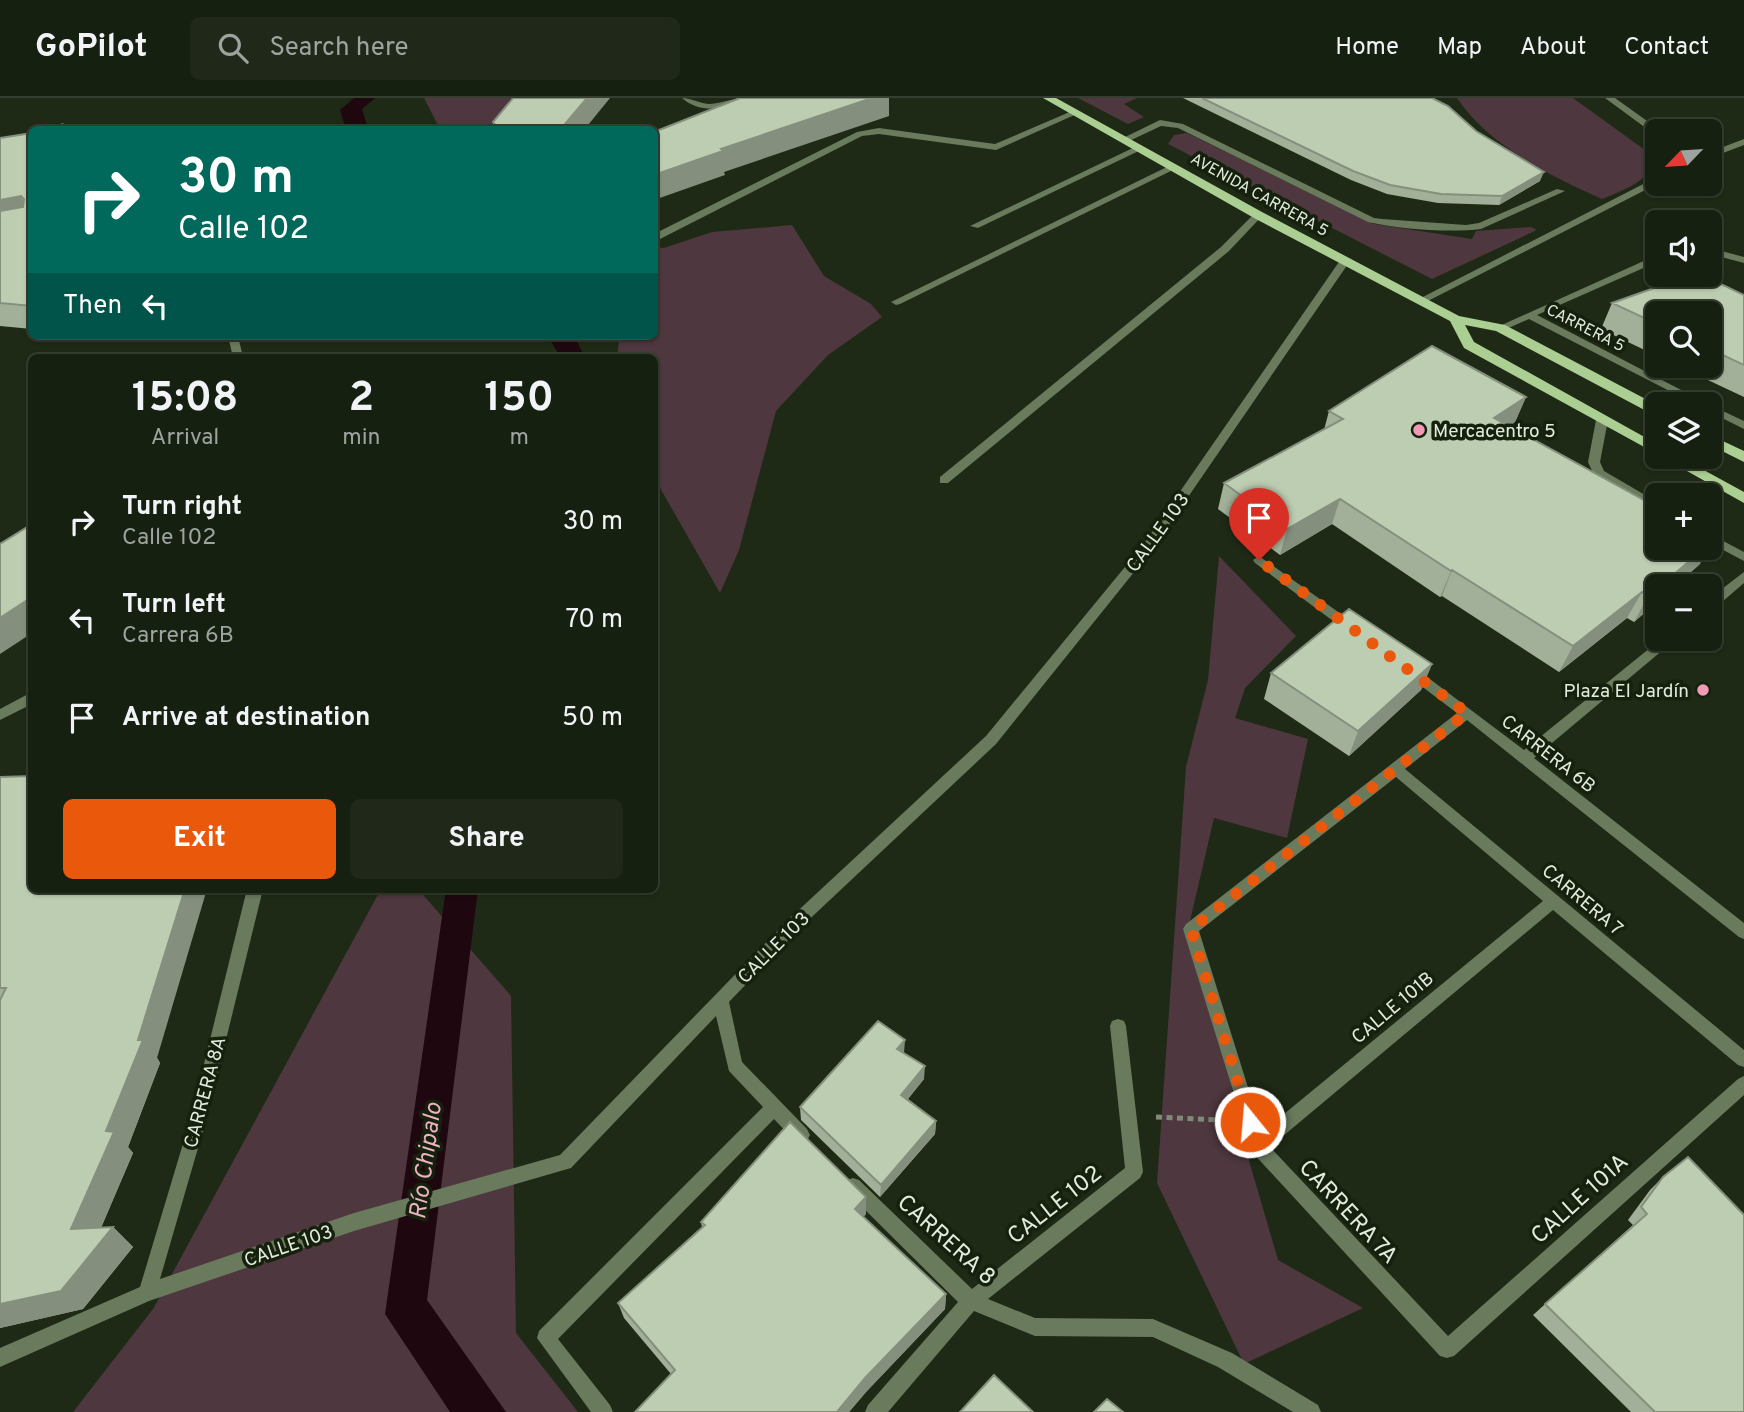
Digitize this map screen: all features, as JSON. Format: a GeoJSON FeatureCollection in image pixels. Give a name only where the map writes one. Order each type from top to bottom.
{"type":"FeatureCollection","features":[{"type":"Feature","properties":{"kind":"main road","name":"AVENIDA CARRERA 5"},"geometry":{"type":"LineString","coordinates":[[1048,98],[1258,215],[1455,319],[1500,328],[1645,405]]}},
{"type":"Feature","properties":{"kind":"main road","name":"AVENIDA CARRERA 5"},"geometry":{"type":"LineString","coordinates":[[1455,319],[1469,345],[1645,443]]}},
{"type":"Feature","properties":{"kind":"main road"},"geometry":{"type":"LineString","coordinates":[[1722,445],[1744,457]]}},
{"type":"Feature","properties":{"kind":"main road"},"geometry":{"type":"LineString","coordinates":[[1691,469],[1744,498]]}},
{"type":"Feature","properties":{"kind":"street"},"geometry":{"type":"LineString","coordinates":[[686,98],[696,106],[711,108],[741,98]]}},
{"type":"Feature","properties":{"kind":"street"},"geometry":{"type":"LineString","coordinates":[[1609,98],[1645,124]]}},
{"type":"Feature","properties":{"kind":"street"},"geometry":{"type":"LineString","coordinates":[[658,236],[860,134],[879,131],[996,147],[1075,113]]}},
{"type":"Feature","properties":{"kind":"street"},"geometry":{"type":"LineString","coordinates":[[1124,140],[1160,123],[1180,126],[1371,220],[1382,222],[1466,228],[1481,226],[1560,191]]}},
{"type":"Feature","properties":{"kind":"street"},"geometry":{"type":"LineString","coordinates":[[1722,150],[1744,142]]}},
{"type":"Feature","properties":{"kind":"street"},"geometry":{"type":"LineString","coordinates":[[975,226],[1140,148]]}},
{"type":"Feature","properties":{"kind":"street"},"geometry":{"type":"LineString","coordinates":[[896,302],[1174,167]]}},
{"type":"Feature","properties":{"kind":"street"},"geometry":{"type":"LineString","coordinates":[[1420,301],[1645,186]]}},
{"type":"Feature","properties":{"kind":"street"},"geometry":{"type":"LineString","coordinates":[[944,480],[1224,249],[1258,215]]}},
{"type":"Feature","properties":{"kind":"street"},"geometry":{"type":"LineString","coordinates":[[1732,257],[1744,250]]}},
{"type":"Feature","properties":{"kind":"street"},"geometry":{"type":"LineString","coordinates":[[1722,254],[1744,260]]}},
{"type":"Feature","properties":{"kind":"street","name":"CALLE 103"},"geometry":{"type":"LineString","coordinates":[[0,1358],[147,1293],[354,1222],[565,1162],[794,924],[991,740],[1147,548],[1345,261]]}},
{"type":"Feature","properties":{"kind":"street"},"geometry":{"type":"LineString","coordinates":[[1500,328],[1645,263]]}},
{"type":"Feature","properties":{"kind":"street","name":"CARRERA 5"},"geometry":{"type":"LineString","coordinates":[[1530,315],[1680,392]]}},
{"type":"Feature","properties":{"kind":"street"},"geometry":{"type":"LineString","coordinates":[[1722,414],[1744,425]]}},
{"type":"Feature","properties":{"kind":"street"},"geometry":{"type":"LineString","coordinates":[[1602,420],[1594,462],[1599,473],[1645,500]]}},
{"type":"Feature","properties":{"kind":"street"},"geometry":{"type":"LineString","coordinates":[[1722,545],[1744,557]]}},
{"type":"Feature","properties":{"kind":"street"},"geometry":{"type":"LineString","coordinates":[[1259,560],[1368,640]]}},
{"type":"Feature","properties":{"kind":"street"},"geometry":{"type":"LineString","coordinates":[[1722,595],[1744,576]]}},
{"type":"Feature","properties":{"kind":"street"},"geometry":{"type":"LineString","coordinates":[[1524,758],[1654,651]]}},
{"type":"Feature","properties":{"kind":"street","name":"CARRERA 6B"},"geometry":{"type":"LineString","coordinates":[[1401,664],[1744,932]]}},
{"type":"Feature","properties":{"kind":"street"},"geometry":{"type":"LineString","coordinates":[[0,715],[28,699]]}},
{"type":"Feature","properties":{"kind":"street"},"geometry":{"type":"LineString","coordinates":[[1396,769],[1467,713]]}},
{"type":"Feature","properties":{"kind":"street","name":"CARRERA 7"},"geometry":{"type":"LineString","coordinates":[[1396,769],[1744,1060]]}},
{"type":"Feature","properties":{"kind":"street","name":"CARRERA 7A"},"geometry":{"type":"LineString","coordinates":[[1396,769],[1368,788],[1191,929],[1258,1146],[1447,1349]]}},
{"type":"Feature","properties":{"kind":"street","name":"CARRERA 8A"},"geometry":{"type":"LineString","coordinates":[[147,1293],[199,1117],[254,893]]}},
{"type":"Feature","properties":{"kind":"street","name":"CALLE 101B"},"geometry":{"type":"LineString","coordinates":[[1258,1146],[1553,901]]}},
{"type":"Feature","properties":{"kind":"street"},"geometry":{"type":"LineString","coordinates":[[721,1000],[735,1066],[813,1147]]}},
{"type":"Feature","properties":{"kind":"street","name":"CALLE 102"},"geometry":{"type":"LineString","coordinates":[[875,1412],[971,1301],[1134,1171],[1118,1026]]}},
{"type":"Feature","properties":{"kind":"street","name":"CALLE 101A"},"geometry":{"type":"LineString","coordinates":[[1447,1349],[1741,1092]]}},
{"type":"Feature","properties":{"kind":"street"},"geometry":{"type":"LineString","coordinates":[[603,1412],[546,1338],[774,1108]]}},
{"type":"Feature","properties":{"kind":"street","name":"CARRERA 8"},"geometry":{"type":"LineString","coordinates":[[843,1175],[971,1301],[1035,1327],[1153,1328],[1225,1360],[1311,1412]]}},
{"type":"Feature","properties":{"kind":"path"},"geometry":{"type":"LineString","coordinates":[[1128,1115],[1250,1122]]}},
{"type":"Feature","properties":{"kind":"shaded area"},"geometry":{"type":"Polygon","coordinates":[[[424,98],[511,98],[493,126],[438,126],[424,98]]]}},
{"type":"Feature","properties":{"kind":"shaded area"},"geometry":{"type":"Polygon","coordinates":[[[1078,98],[1137,98],[1124,104],[1144,117],[1128,124],[1078,98]]]}},
{"type":"Feature","properties":{"kind":"shaded area"},"geometry":{"type":"Polygon","coordinates":[[[1457,98],[1573,98],[1645,150],[1645,176],[1626,189],[1602,199],[1522,158],[1486,131],[1457,98]]]}},
{"type":"Feature","properties":{"kind":"shaded area"},"geometry":{"type":"Polygon","coordinates":[[[1187,133],[1374,224],[1472,239],[1476,231],[1531,227],[1537,230],[1432,279],[1168,144],[1174,135],[1187,133]]]}},
{"type":"Feature","properties":{"kind":"shaded area"},"geometry":{"type":"Polygon","coordinates":[[[792,225],[824,276],[871,304],[882,317],[828,355],[776,411],[739,550],[720,593],[658,484],[658,354],[617,354],[618,340],[658,340],[658,247],[664,248],[712,232],[792,225]]]}},
{"type":"Feature","properties":{"kind":"shaded area"},"geometry":{"type":"Polygon","coordinates":[[[1219,556],[1296,636],[1245,688],[1235,718],[1308,739],[1287,838],[1214,818],[1187,934],[1219,1033],[1250,1164],[1278,1260],[1363,1308],[1244,1364],[1157,1183],[1186,767],[1208,680],[1219,556]]]}},
{"type":"Feature","properties":{"kind":"shaded area"},"geometry":{"type":"Polygon","coordinates":[[[379,893],[421,893],[511,996],[516,1333],[578,1412],[73,1412],[153,1309],[379,893]]]}},
{"type":"Feature","properties":{"kind":"water"},"geometry":{"type":"Polygon","coordinates":[[[354,98],[375,98],[362,109],[367,126],[345,126],[340,110],[354,98]]]}},
{"type":"Feature","properties":{"kind":"water"},"geometry":{"type":"Polygon","coordinates":[[[550,340],[576,340],[583,354],[558,354],[550,340]]]}},
{"type":"Feature","properties":{"kind":"water","name":"Río Chipalo"},"geometry":{"type":"Polygon","coordinates":[[[445,893],[478,893],[427,1300],[506,1412],[450,1412],[385,1314],[445,893]]]}},
{"type":"Feature","properties":{"kind":"building"},"geometry":{"type":"Polygon","coordinates":[[[513,98],[587,98],[563,126],[496,126],[493,122],[513,98]]]}},
{"type":"Feature","properties":{"kind":"building"},"geometry":{"type":"Polygon","coordinates":[[[740,98],[872,98],[721,149],[723,151],[658,174],[658,130],[740,98]]]}},
{"type":"Feature","properties":{"kind":"building"},"geometry":{"type":"Polygon","coordinates":[[[1202,98],[1432,98],[1448,106],[1476,131],[1544,172],[1502,196],[1441,194],[1390,185],[1353,171],[1202,98]]]}},
{"type":"Feature","properties":{"kind":"building"},"geometry":{"type":"Polygon","coordinates":[[[28,134],[28,306],[0,303],[0,211],[23,207],[24,199],[21,196],[0,200],[0,138],[28,134]]]}},
{"type":"Feature","properties":{"kind":"building"},"geometry":{"type":"Polygon","coordinates":[[[1722,285],[1744,295],[1744,365],[1722,355],[1722,301],[1645,301],[1645,318],[1612,303],[1657,287],[1722,287],[1722,285]]]}},
{"type":"Feature","properties":{"kind":"building"},"geometry":{"type":"Polygon","coordinates":[[[1432,346],[1526,397],[1494,418],[1645,500],[1645,560],[1691,560],[1674,574],[1645,574],[1645,594],[1642,592],[1573,646],[1340,499],[1287,529],[1224,483],[1343,419],[1329,411],[1432,346]]]}},
{"type":"Feature","properties":{"kind":"building"},"geometry":{"type":"Polygon","coordinates":[[[28,527],[28,600],[0,618],[0,544],[28,527]]]}},
{"type":"Feature","properties":{"kind":"building"},"geometry":{"type":"Polygon","coordinates":[[[1349,609],[1432,664],[1358,731],[1271,673],[1349,609]]]}},
{"type":"Feature","properties":{"kind":"building"},"geometry":{"type":"Polygon","coordinates":[[[28,776],[28,893],[184,893],[138,1040],[143,1040],[106,1131],[114,1132],[71,1229],[113,1227],[61,1291],[0,1304],[0,1000],[6,988],[0,988],[0,777],[28,776]]]}},
{"type":"Feature","properties":{"kind":"building"},"geometry":{"type":"Polygon","coordinates":[[[878,1021],[905,1040],[897,1049],[925,1066],[901,1095],[936,1121],[881,1185],[800,1107],[878,1021]]]}},
{"type":"Feature","properties":{"kind":"building"},"geometry":{"type":"Polygon","coordinates":[[[790,1122],[866,1197],[855,1209],[946,1294],[865,1378],[837,1412],[635,1412],[675,1370],[618,1303],[705,1225],[701,1222],[790,1122]]]}},
{"type":"Feature","properties":{"kind":"building"},"geometry":{"type":"Polygon","coordinates":[[[1688,1157],[1744,1215],[1744,1412],[1655,1412],[1545,1304],[1647,1214],[1641,1207],[1663,1177],[1688,1157]]]}},
{"type":"Feature","properties":{"kind":"building"},"geometry":{"type":"Polygon","coordinates":[[[994,1375],[1033,1412],[960,1412],[994,1375]]]}},
{"type":"Feature","properties":{"kind":"building"},"geometry":{"type":"Polygon","coordinates":[[[1107,1399],[1123,1412],[1094,1412],[1107,1399]]]}},
{"type":"Feature","properties":{"kind":"place","name":"Mercacentro 5"},"geometry":{"type":"Point","coordinates":[1419,430]}},
{"type":"Feature","properties":{"kind":"place","name":"Plaza El Jardín"},"geometry":{"type":"Point","coordinates":[1703,690]}},
{"type":"Feature","properties":{"kind":"route"},"geometry":{"type":"LineString","coordinates":[[1250,1122],[1191,929],[1467,713],[1259,560]]}}]}
